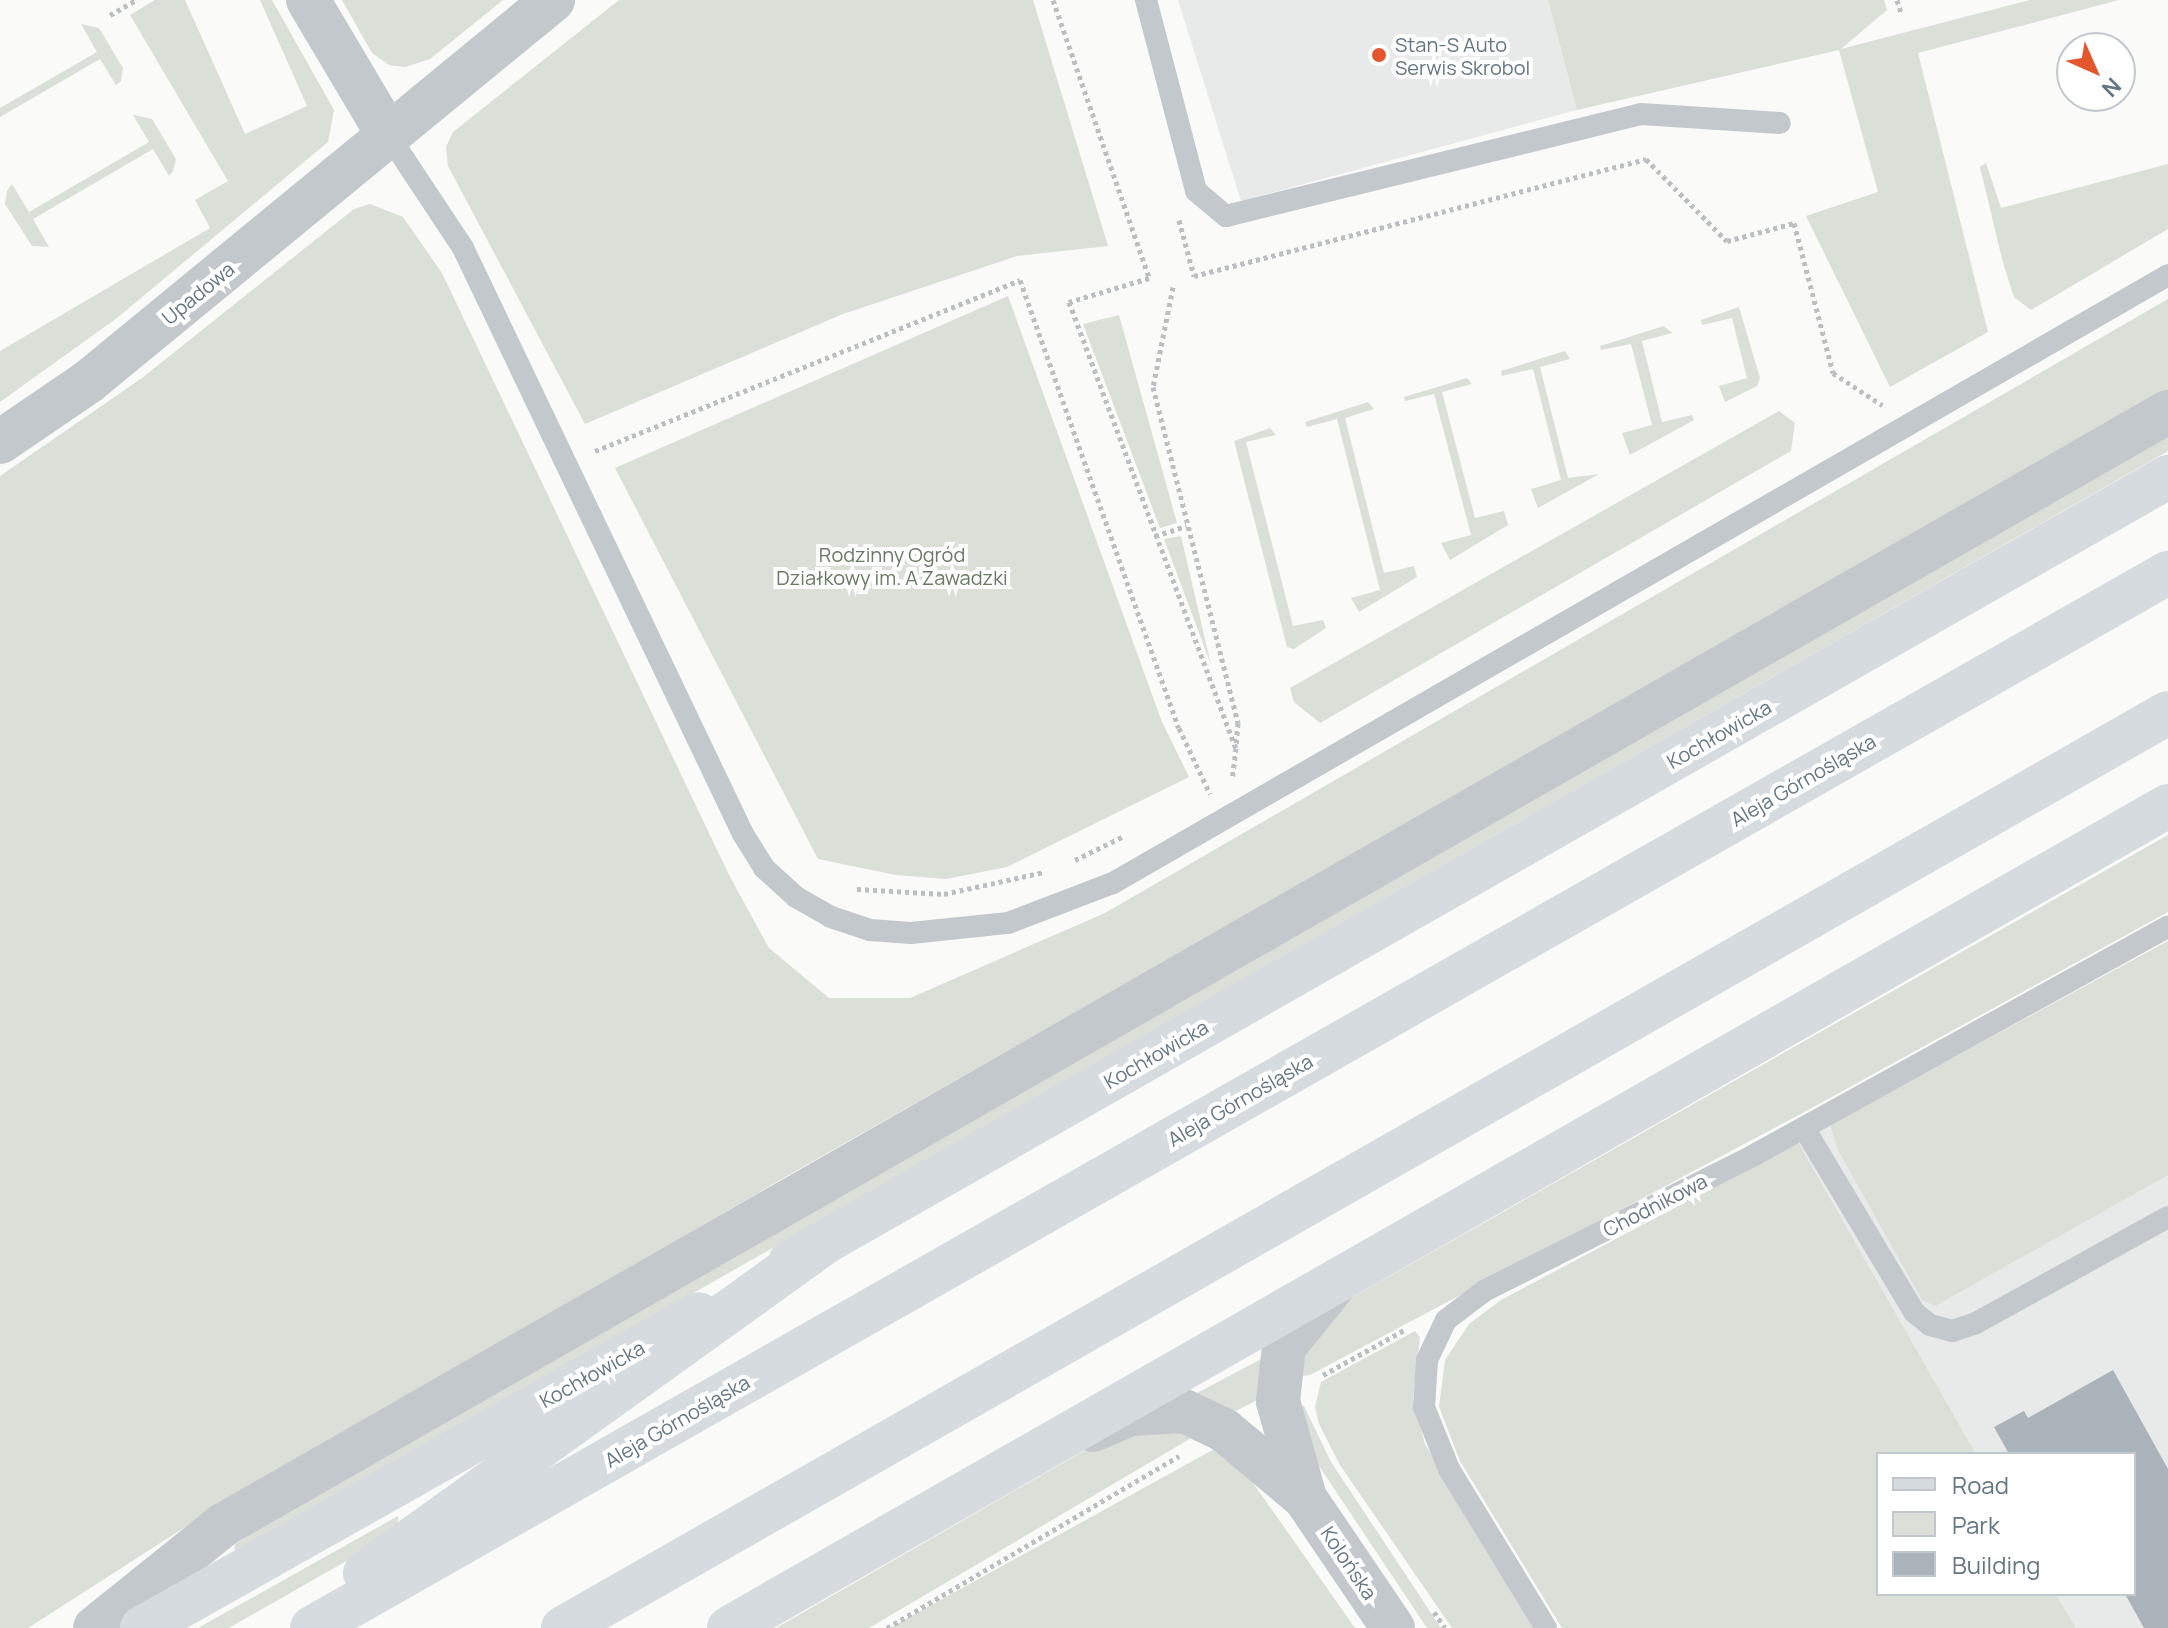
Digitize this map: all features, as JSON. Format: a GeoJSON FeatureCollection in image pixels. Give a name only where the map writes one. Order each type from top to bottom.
{"type":"FeatureCollection","features":[{"type":"Feature","properties":{"kind":"main road","name":"Kochłowicka"},"geometry":{"type":"LineString","coordinates":[[142,1628],[2168,477]]}},
{"type":"Feature","properties":{"kind":"main road","name":"Aleja Górnośląska"},"geometry":{"type":"LineString","coordinates":[[312,1628],[2168,573]]}},
{"type":"Feature","properties":{"kind":"main road"},"geometry":{"type":"LineString","coordinates":[[563,1628],[2168,713]]}},
{"type":"Feature","properties":{"kind":"main road"},"geometry":{"type":"LineString","coordinates":[[729,1628],[2168,806]]}},
{"type":"Feature","properties":{"kind":"main road"},"geometry":{"type":"LineString","coordinates":[[295,1628],[432,1520],[824,1243]]}},
{"type":"Feature","properties":{"kind":"street"},"geometry":{"type":"LineString","coordinates":[[308,0],[387,133]]}},
{"type":"Feature","properties":{"kind":"street","name":"Upadowa"},"geometry":{"type":"LineString","coordinates":[[0,442],[112,362],[387,133],[553,0]]}},
{"type":"Feature","properties":{"kind":"street"},"geometry":{"type":"LineString","coordinates":[[95,1628],[223,1525],[2168,412]]}},
{"type":"Feature","properties":{"kind":"street"},"geometry":{"type":"LineString","coordinates":[[1305,1498],[1278,1401],[1284,1347],[1339,1279]]}},
{"type":"Feature","properties":{"kind":"street"},"geometry":{"type":"LineString","coordinates":[[1007,1470],[1130,1414],[1184,1411],[1224,1430],[1305,1498]]}},
{"type":"Feature","properties":{"kind":"street","name":"Kolońska"},"geometry":{"type":"LineString","coordinates":[[1305,1498],[1393,1628]]}},
{"type":"Feature","properties":{"kind":"lane"},"geometry":{"type":"LineString","coordinates":[[1146,0],[1196,191],[1226,216],[1641,114],[1780,123]]}},
{"type":"Feature","properties":{"kind":"lane"},"geometry":{"type":"LineString","coordinates":[[387,133],[463,248],[743,834],[764,868],[785,887],[831,917],[870,930],[911,933],[1008,923],[1113,883],[2168,275]]}},
{"type":"Feature","properties":{"kind":"lane","name":"Chodnikowa"},"geometry":{"type":"LineString","coordinates":[[1546,1628],[1449,1469],[1424,1407],[1427,1360],[1446,1320],[1484,1291],[1804,1128],[2168,927]]}},
{"type":"Feature","properties":{"kind":"lane"},"geometry":{"type":"LineString","coordinates":[[1804,1128],[1914,1312],[1930,1325],[1952,1331],[1976,1323],[2168,1217]]}},
{"type":"Feature","properties":{"kind":"path"},"geometry":{"type":"LineString","coordinates":[[110,15],[136,0]]}},
{"type":"Feature","properties":{"kind":"path"},"geometry":{"type":"LineString","coordinates":[[1053,0],[1149,278],[1069,302],[1236,748]]}},
{"type":"Feature","properties":{"kind":"path"},"geometry":{"type":"LineString","coordinates":[[1897,0],[1901,12]]}},
{"type":"Feature","properties":{"kind":"path"},"geometry":{"type":"LineString","coordinates":[[1177,215],[1194,276],[1646,159],[1727,241],[1794,223],[1833,373],[1883,405]]}},
{"type":"Feature","properties":{"kind":"path"},"geometry":{"type":"LineString","coordinates":[[564,463],[1020,280],[1179,728],[1210,794],[1226,818]]}},
{"type":"Feature","properties":{"kind":"path"},"geometry":{"type":"LineString","coordinates":[[1173,287],[1153,387],[1238,723],[1232,782]]}},
{"type":"Feature","properties":{"kind":"path"},"geometry":{"type":"LineString","coordinates":[[1870,413],[1897,397]]}},
{"type":"Feature","properties":{"kind":"path"},"geometry":{"type":"LineString","coordinates":[[1155,536],[1186,526]]}},
{"type":"Feature","properties":{"kind":"path"},"geometry":{"type":"LineString","coordinates":[[1196,801],[1246,774]]}},
{"type":"Feature","properties":{"kind":"path"},"geometry":{"type":"LineString","coordinates":[[1070,862],[1126,835]]}},
{"type":"Feature","properties":{"kind":"path"},"geometry":{"type":"LineString","coordinates":[[844,886],[898,895],[944,894],[1056,869]]}},
{"type":"Feature","properties":{"kind":"path"},"geometry":{"type":"LineString","coordinates":[[1278,1401],[1423,1319],[1446,1320]]}},
{"type":"Feature","properties":{"kind":"path"},"geometry":{"type":"LineString","coordinates":[[887,1628],[1224,1430]]}},
{"type":"Feature","properties":{"kind":"path"},"geometry":{"type":"LineString","coordinates":[[1427,1602],[1445,1628]]}},
{"type":"Feature","properties":{"kind":"shaded area","name":"Stan-S Auto Serwis Skrobol"},"geometry":{"type":"Polygon","coordinates":[[[1178,0],[1548,0],[1577,110],[1241,201],[1178,0]]]}},
{"type":"Feature","properties":{"kind":"shaded area"},"geometry":{"type":"Polygon","coordinates":[[[2168,941],[2168,1628],[2076,1628],[2057,1596],[2136,1596],[2136,1452],[1975,1452],[1798,1142],[2168,941]]]}},
{"type":"Feature","properties":{"kind":"green space"},"geometry":{"type":"Polygon","coordinates":[[[155,0],[185,0],[245,134],[307,106],[260,0],[272,0],[334,110],[328,142],[117,318],[0,402],[0,351],[210,228],[195,200],[228,181],[130,15],[155,0]]]}},
{"type":"Feature","properties":{"kind":"green space"},"geometry":{"type":"Polygon","coordinates":[[[342,0],[503,0],[430,59],[405,67],[389,65],[372,53],[342,0]]]}},
{"type":"Feature","properties":{"kind":"green space"},"geometry":{"type":"Polygon","coordinates":[[[619,0],[1033,0],[1108,246],[1017,256],[843,314],[585,424],[448,166],[446,147],[453,132],[619,0]]]}},
{"type":"Feature","properties":{"kind":"green space"},"geometry":{"type":"Polygon","coordinates":[[[1548,0],[1884,0],[1887,10],[1841,49],[2030,0],[2119,0],[1918,53],[1988,332],[1890,387],[1806,216],[1878,192],[1839,50],[1577,110],[1548,0]]]}},
{"type":"Feature","properties":{"kind":"green space"},"geometry":{"type":"Polygon","coordinates":[[[81,24],[99,28],[123,68],[121,81],[116,85],[100,59],[0,117],[0,108],[97,52],[81,24]]]}},
{"type":"Feature","properties":{"kind":"green space"},"geometry":{"type":"Polygon","coordinates":[[[133,115],[152,119],[176,159],[173,171],[169,176],[153,149],[33,219],[49,247],[32,246],[5,204],[7,191],[12,184],[29,212],[149,142],[133,115]]]}},
{"type":"Feature","properties":{"kind":"green space"},"geometry":{"type":"Polygon","coordinates":[[[1986,163],[2001,208],[2168,164],[2168,229],[2031,310],[2014,297],[2003,263],[1980,167],[1986,163]]]}},
{"type":"Feature","properties":{"kind":"green space"},"geometry":{"type":"Polygon","coordinates":[[[370,204],[403,217],[442,273],[729,875],[769,948],[829,998],[910,998],[1105,913],[2168,299],[2168,391],[801,1168],[221,1504],[28,1628],[0,1628],[0,476],[142,378],[354,209],[370,204]]]}},
{"type":"Feature","properties":{"kind":"green space","name":"Rodzinny Ogród Działkowy im. A Zawadzki"},"geometry":{"type":"Polygon","coordinates":[[[1008,296],[1162,722],[1189,777],[1007,867],[946,879],[896,875],[818,859],[615,468],[1008,296]]]}},
{"type":"Feature","properties":{"kind":"green space"},"geometry":{"type":"Polygon","coordinates":[[[1739,307],[1760,378],[1757,386],[1725,402],[1719,386],[1747,378],[1732,318],[1702,325],[1701,320],[1739,307]]]}},
{"type":"Feature","properties":{"kind":"green space"},"geometry":{"type":"Polygon","coordinates":[[[1119,315],[1177,523],[1160,528],[1083,324],[1119,315]]]}},
{"type":"Feature","properties":{"kind":"green space"},"geometry":{"type":"Polygon","coordinates":[[[1664,326],[1672,333],[1642,341],[1662,422],[1692,415],[1694,420],[1630,455],[1622,433],[1652,425],[1631,344],[1601,350],[1600,346],[1664,326]]]}},
{"type":"Feature","properties":{"kind":"green space"},"geometry":{"type":"Polygon","coordinates":[[[1565,351],[1570,359],[1540,367],[1568,478],[1599,474],[1538,508],[1531,489],[1561,480],[1533,369],[1502,376],[1501,371],[1565,351]]]}},
{"type":"Feature","properties":{"kind":"green space"},"geometry":{"type":"Polygon","coordinates":[[[1467,378],[1472,384],[1442,392],[1475,518],[1504,511],[1508,525],[1450,560],[1441,543],[1471,535],[1434,394],[1405,401],[1404,397],[1467,378]]]}},
{"type":"Feature","properties":{"kind":"green space"},"geometry":{"type":"Polygon","coordinates":[[[1368,402],[1374,409],[1345,418],[1384,573],[1414,566],[1417,577],[1359,612],[1351,598],[1380,590],[1337,419],[1307,427],[1305,422],[1368,402]]]}},
{"type":"Feature","properties":{"kind":"green space"},"geometry":{"type":"Polygon","coordinates":[[[1779,411],[1795,423],[1791,451],[1320,723],[1294,702],[1290,688],[1779,411]]]}},
{"type":"Feature","properties":{"kind":"green space"},"geometry":{"type":"Polygon","coordinates":[[[1270,428],[1276,435],[1246,442],[1293,626],[1323,620],[1326,628],[1294,649],[1287,647],[1234,441],[1270,428]]]}},
{"type":"Feature","properties":{"kind":"green space"},"geometry":{"type":"Polygon","coordinates":[[[2168,437],[2168,451],[240,1552],[234,1549],[235,1544],[321,1491],[2168,437]]]}},
{"type":"Feature","properties":{"kind":"green space"},"geometry":{"type":"Polygon","coordinates":[[[1181,536],[1211,665],[1164,539],[1181,536]]]}},
{"type":"Feature","properties":{"kind":"green space"},"geometry":{"type":"Polygon","coordinates":[[[2168,835],[2168,912],[1797,1116],[1310,1375],[1297,1377],[1308,1338],[1337,1306],[2168,835]]]}},
{"type":"Feature","properties":{"kind":"green space"},"geometry":{"type":"Polygon","coordinates":[[[2168,941],[2168,1175],[1935,1306],[1922,1300],[1838,1150],[1830,1125],[2168,941]]]}},
{"type":"Feature","properties":{"kind":"green space"},"geometry":{"type":"Polygon","coordinates":[[[1798,1142],[1975,1452],[1876,1452],[1876,1596],[2057,1596],[2076,1628],[1562,1628],[1460,1461],[1439,1407],[1445,1360],[1469,1324],[1501,1300],[1798,1142]]]}},
{"type":"Feature","properties":{"kind":"green space"},"geometry":{"type":"Polygon","coordinates":[[[1415,1331],[1420,1337],[1413,1399],[1425,1444],[1534,1628],[1452,1628],[1340,1465],[1319,1424],[1315,1407],[1321,1382],[1415,1331]]]}},
{"type":"Feature","properties":{"kind":"green space"},"geometry":{"type":"Polygon","coordinates":[[[1263,1358],[1261,1398],[1232,1413],[1197,1393],[1263,1358]]]}},
{"type":"Feature","properties":{"kind":"green space"},"geometry":{"type":"Polygon","coordinates":[[[1294,1405],[1304,1406],[1331,1462],[1441,1628],[1427,1628],[1313,1457],[1294,1405]]]}},
{"type":"Feature","properties":{"kind":"green space"},"geometry":{"type":"Polygon","coordinates":[[[1155,1426],[1198,1434],[869,1628],[776,1628],[1108,1437],[1155,1426]]]}},
{"type":"Feature","properties":{"kind":"green space"},"geometry":{"type":"Polygon","coordinates":[[[1218,1447],[1251,1480],[1355,1628],[890,1628],[1218,1447]]]}},
{"type":"Feature","properties":{"kind":"green space"},"geometry":{"type":"Polygon","coordinates":[[[398,1516],[398,1524],[362,1552],[229,1628],[198,1628],[398,1516]]]}},
{"type":"Feature","properties":{"kind":"building"},"geometry":{"type":"Polygon","coordinates":[[[2113,1370],[2168,1469],[2168,1628],[2144,1628],[2126,1596],[2136,1596],[2136,1452],[2008,1452],[1994,1427],[2024,1411],[2028,1418],[2113,1370]]]}},
{"type":"Feature","properties":{"kind":"place","name":"Stan-S Auto Serwis Skrobol"},"geometry":{"type":"Point","coordinates":[1379,55]}}]}
